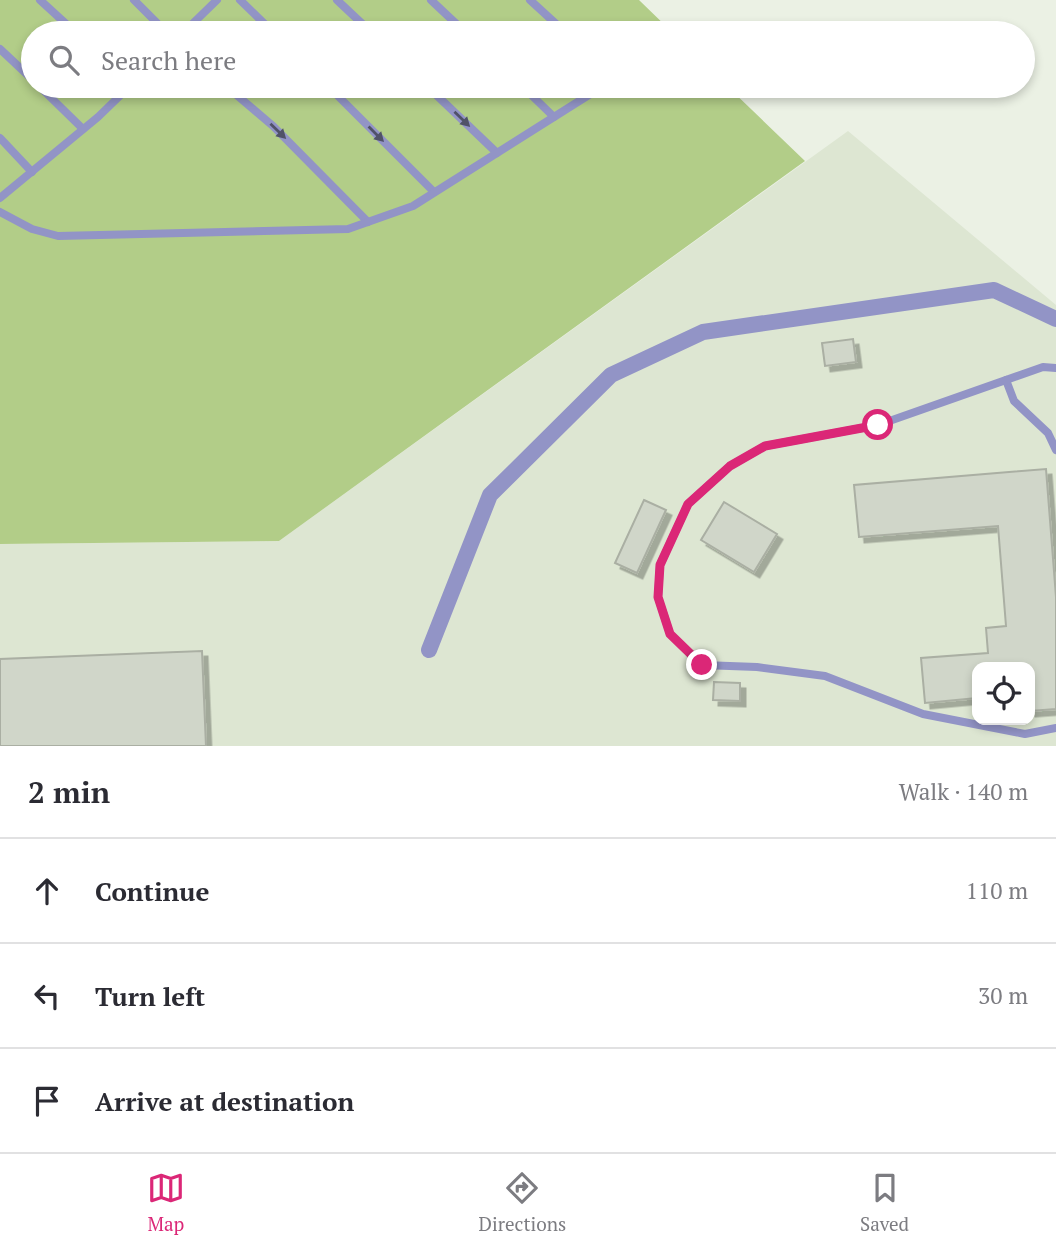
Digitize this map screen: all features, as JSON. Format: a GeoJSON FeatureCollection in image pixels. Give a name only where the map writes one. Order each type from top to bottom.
{"type":"FeatureCollection","features":[{"type":"Feature","properties":{"kind":"street"},"geometry":{"type":"LineString","coordinates":[[429,650],[490,495],[611,375],[703,332],[994,290],[1056,319]]}},
{"type":"Feature","properties":{"kind":"lane"},"geometry":{"type":"LineString","coordinates":[[40,0],[63,21]]}},
{"type":"Feature","properties":{"kind":"lane"},"geometry":{"type":"LineString","coordinates":[[134,0],[155,21]]}},
{"type":"Feature","properties":{"kind":"lane"},"geometry":{"type":"LineString","coordinates":[[195,21],[217,0]]}},
{"type":"Feature","properties":{"kind":"lane"},"geometry":{"type":"LineString","coordinates":[[240,0],[262,21]]}},
{"type":"Feature","properties":{"kind":"lane"},"geometry":{"type":"LineString","coordinates":[[337,0],[359,21]]}},
{"type":"Feature","properties":{"kind":"lane"},"geometry":{"type":"LineString","coordinates":[[432,0],[454,21]]}},
{"type":"Feature","properties":{"kind":"lane"},"geometry":{"type":"LineString","coordinates":[[530,0],[553,21]]}},
{"type":"Feature","properties":{"kind":"lane"},"geometry":{"type":"LineString","coordinates":[[0,49],[21,69]]}},
{"type":"Feature","properties":{"kind":"lane"},"geometry":{"type":"LineString","coordinates":[[51,98],[83,130]]}},
{"type":"Feature","properties":{"kind":"lane"},"geometry":{"type":"LineString","coordinates":[[0,198],[118,98]]}},
{"type":"Feature","properties":{"kind":"lane"},"geometry":{"type":"LineString","coordinates":[[240,98],[273,126],[368,222]]}},
{"type":"Feature","properties":{"kind":"lane"},"geometry":{"type":"LineString","coordinates":[[340,98],[434,192]]}},
{"type":"Feature","properties":{"kind":"lane"},"geometry":{"type":"LineString","coordinates":[[440,98],[497,153]]}},
{"type":"Feature","properties":{"kind":"lane"},"geometry":{"type":"LineString","coordinates":[[534,98],[554,117]]}},
{"type":"Feature","properties":{"kind":"lane"},"geometry":{"type":"LineString","coordinates":[[0,212],[32,229],[58,236],[348,229],[412,206],[584,98]]}},
{"type":"Feature","properties":{"kind":"lane"},"geometry":{"type":"LineString","coordinates":[[0,138],[32,172]]}},
{"type":"Feature","properties":{"kind":"lane"},"geometry":{"type":"LineString","coordinates":[[1056,368],[1043,367],[878,425],[765,446],[730,466],[688,504],[660,565],[658,597],[670,634],[702,665],[757,667],[825,676],[923,714],[1025,734],[1056,728]]}},
{"type":"Feature","properties":{"kind":"lane"},"geometry":{"type":"LineString","coordinates":[[1006,380],[1014,401],[1048,433],[1056,450]]}},
{"type":"Feature","properties":{"kind":"shaded area"},"geometry":{"type":"Polygon","coordinates":[[[848,131],[1056,305],[1056,746],[0,746],[0,544],[279,541],[848,131]]]}},
{"type":"Feature","properties":{"kind":"green space"},"geometry":{"type":"Polygon","coordinates":[[[0,0],[639,0],[661,21],[21,21],[21,98],[739,98],[805,161],[279,541],[0,544],[0,0]]]}},
{"type":"Feature","properties":{"kind":"building"},"geometry":{"type":"Polygon","coordinates":[[[853,339],[856,362],[825,366],[822,343],[853,339]]]}},
{"type":"Feature","properties":{"kind":"building"},"geometry":{"type":"Polygon","coordinates":[[[1046,469],[1056,597],[1056,709],[1035,711],[1035,662],[972,662],[972,698],[925,703],[921,658],[988,653],[986,628],[1006,626],[998,526],[859,537],[854,485],[1046,469]]]}},
{"type":"Feature","properties":{"kind":"building"},"geometry":{"type":"Polygon","coordinates":[[[644,500],[666,510],[637,573],[615,563],[644,500]]]}},
{"type":"Feature","properties":{"kind":"building"},"geometry":{"type":"Polygon","coordinates":[[[724,502],[777,534],[754,572],[701,540],[724,502]]]}},
{"type":"Feature","properties":{"kind":"building"},"geometry":{"type":"Polygon","coordinates":[[[202,651],[206,746],[0,746],[0,659],[202,651]]]}},
{"type":"Feature","properties":{"kind":"building"},"geometry":{"type":"Polygon","coordinates":[[[714,682],[740,683],[740,701],[713,700],[714,682]]]}},
{"type":"Feature","properties":{"kind":"route"},"geometry":{"type":"LineString","coordinates":[[702,665],[670,634],[658,597],[660,565],[688,504],[730,466],[765,446],[878,425]]}}]}
